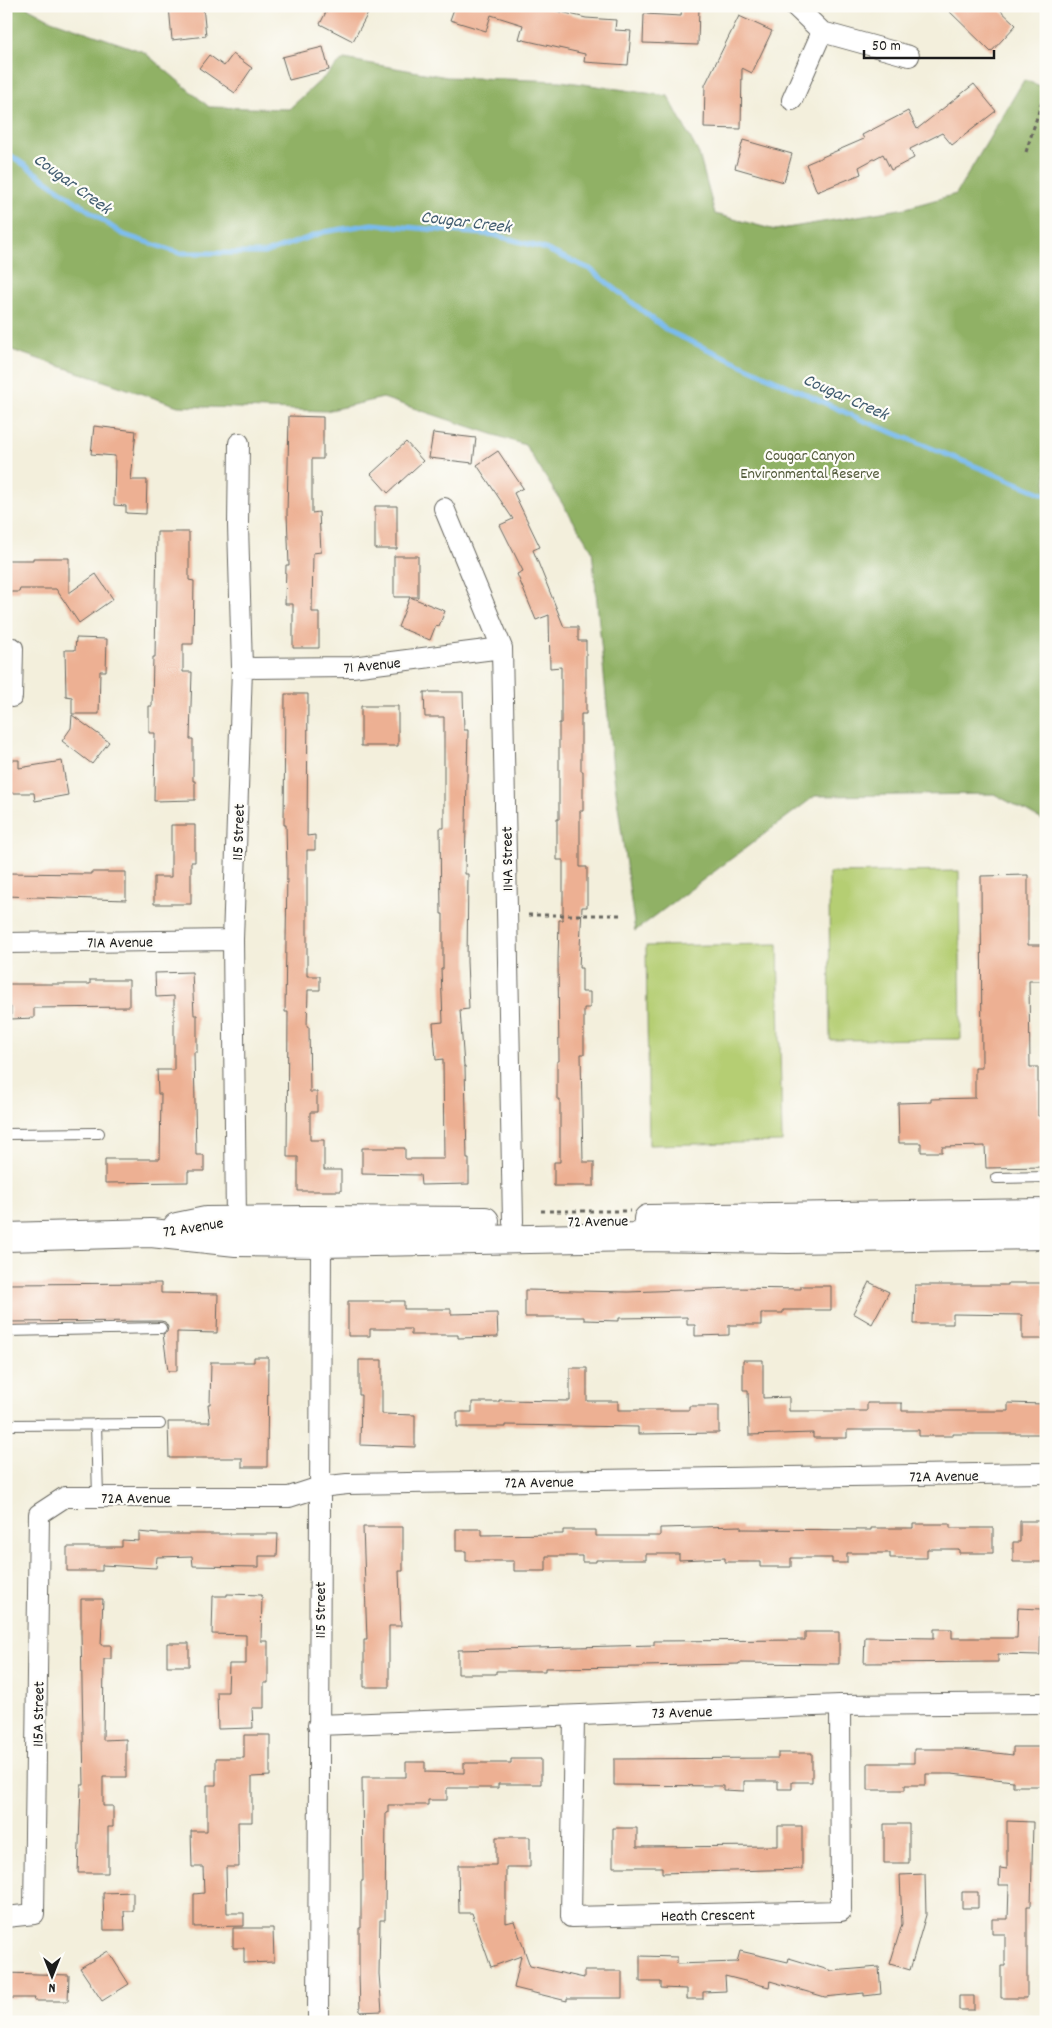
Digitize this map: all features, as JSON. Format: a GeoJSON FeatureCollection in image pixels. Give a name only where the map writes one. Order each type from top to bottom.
{"type":"FeatureCollection","features":[{"type":"Feature","properties":{"kind":"main road","name":"72 Avenue"},"geometry":{"type":"LineString","coordinates":[[151,1233],[206,1221],[236,1220],[514,1222],[1046,1213]]}},
{"type":"Feature","properties":{"kind":"main road","name":"72 Avenue"},"geometry":{"type":"LineString","coordinates":[[6,1237],[151,1233],[236,1242],[321,1243],[640,1237],[788,1239],[1046,1235]]}},
{"type":"Feature","properties":{"kind":"street"},"geometry":{"type":"LineString","coordinates":[[795,6],[822,32],[909,56]]}},
{"type":"Feature","properties":{"kind":"street"},"geometry":{"type":"LineString","coordinates":[[792,100],[822,32]]}},
{"type":"Feature","properties":{"kind":"street","name":"115 Street"},"geometry":{"type":"LineString","coordinates":[[236,1220],[233,940],[242,668],[238,524],[239,443]]}},
{"type":"Feature","properties":{"kind":"street","name":"114A Street"},"geometry":{"type":"LineString","coordinates":[[444,508],[502,648],[514,1222]]}},
{"type":"Feature","properties":{"kind":"street"},"geometry":{"type":"LineString","coordinates":[[6,648],[13,648],[12,697]]}},
{"type":"Feature","properties":{"kind":"street","name":"71 Avenue"},"geometry":{"type":"LineString","coordinates":[[242,668],[352,667],[502,648]]}},
{"type":"Feature","properties":{"kind":"street","name":"71A Avenue"},"geometry":{"type":"LineString","coordinates":[[6,943],[233,940]]}},
{"type":"Feature","properties":{"kind":"street"},"geometry":{"type":"LineString","coordinates":[[321,1243],[360,1220]]}},
{"type":"Feature","properties":{"kind":"street","name":"115 Street"},"geometry":{"type":"LineString","coordinates":[[318,2022],[321,1243]]}},
{"type":"Feature","properties":{"kind":"street","name":"72A Avenue"},"geometry":{"type":"LineString","coordinates":[[39,1514],[65,1497],[289,1496],[320,1487],[369,1483],[1046,1473]]}},
{"type":"Feature","properties":{"kind":"street","name":"115A Street"},"geometry":{"type":"LineString","coordinates":[[6,1917],[34,1914],[39,1514]]}},
{"type":"Feature","properties":{"kind":"street","name":"73 Avenue"},"geometry":{"type":"LineString","coordinates":[[318,1725],[840,1705],[1046,1703]]}},
{"type":"Feature","properties":{"kind":"street","name":"Heath Crescent"},"geometry":{"type":"LineString","coordinates":[[574,1716],[571,1917],[841,1911],[840,1705]]}},
{"type":"Feature","properties":{"kind":"lane"},"geometry":{"type":"LineString","coordinates":[[6,1134],[100,1133]]}},
{"type":"Feature","properties":{"kind":"lane"},"geometry":{"type":"LineString","coordinates":[[996,1178],[1046,1177]]}},
{"type":"Feature","properties":{"kind":"lane"},"geometry":{"type":"LineString","coordinates":[[6,1331],[161,1328]]}},
{"type":"Feature","properties":{"kind":"lane"},"geometry":{"type":"LineString","coordinates":[[96,1424],[98,1497]]}},
{"type":"Feature","properties":{"kind":"lane"},"geometry":{"type":"LineString","coordinates":[[6,1425],[160,1424]]}},
{"type":"Feature","properties":{"kind":"path"},"geometry":{"type":"LineString","coordinates":[[1026,152],[1044,95],[1044,70],[1046,69]]}},
{"type":"Feature","properties":{"kind":"path"},"geometry":{"type":"LineString","coordinates":[[528,914],[622,914]]}},
{"type":"Feature","properties":{"kind":"green space","name":"Cougar Canyon Environmental Reserve"},"geometry":{"type":"Polygon","coordinates":[[[6,6],[25,6],[51,20],[144,52],[209,107],[289,109],[344,59],[447,77],[561,81],[668,96],[699,154],[715,214],[775,230],[906,208],[956,194],[1024,80],[1046,88],[1046,247],[1044,255],[1046,257],[1046,822],[994,794],[815,796],[635,931],[613,769],[592,550],[525,445],[383,398],[326,411],[178,406],[6,348],[6,6]]]}},
{"type":"Feature","properties":{"kind":"green space"},"geometry":{"type":"Polygon","coordinates":[[[959,871],[961,1039],[830,1040],[829,873],[959,871]]]}},
{"type":"Feature","properties":{"kind":"green space"},"geometry":{"type":"Polygon","coordinates":[[[778,944],[782,1142],[649,1145],[646,946],[778,944]]]}},
{"type":"Feature","properties":{"kind":"building"},"geometry":{"type":"Polygon","coordinates":[[[169,6],[203,6],[206,36],[172,40],[169,6]]]}},
{"type":"Feature","properties":{"kind":"building"},"geometry":{"type":"Polygon","coordinates":[[[329,6],[372,6],[353,41],[320,24],[329,6]]]}},
{"type":"Feature","properties":{"kind":"building"},"geometry":{"type":"Polygon","coordinates":[[[455,6],[537,6],[586,18],[616,20],[615,30],[631,31],[628,65],[584,62],[585,54],[519,39],[523,25],[491,15],[486,31],[450,20],[455,6]]]}},
{"type":"Feature","properties":{"kind":"building"},"geometry":{"type":"Polygon","coordinates":[[[682,6],[699,6],[698,45],[643,43],[644,14],[681,16],[682,6]]]}},
{"type":"Feature","properties":{"kind":"building"},"geometry":{"type":"Polygon","coordinates":[[[944,6],[996,6],[1016,25],[991,52],[944,6]]]}},
{"type":"Feature","properties":{"kind":"building"},"geometry":{"type":"Polygon","coordinates":[[[739,16],[772,31],[752,73],[742,68],[741,129],[704,128],[705,85],[739,16]]]}},
{"type":"Feature","properties":{"kind":"building"},"geometry":{"type":"Polygon","coordinates":[[[323,47],[329,70],[289,80],[282,57],[323,47]]]}},
{"type":"Feature","properties":{"kind":"building"},"geometry":{"type":"Polygon","coordinates":[[[233,54],[252,68],[235,93],[199,68],[209,55],[224,66],[233,54]]]}},
{"type":"Feature","properties":{"kind":"building"},"geometry":{"type":"Polygon","coordinates":[[[974,84],[996,111],[952,145],[942,133],[910,149],[914,158],[891,170],[883,154],[859,167],[861,174],[817,192],[806,164],[864,139],[862,135],[908,111],[917,129],[974,84]]]}},
{"type":"Feature","properties":{"kind":"building"},"geometry":{"type":"Polygon","coordinates":[[[743,140],[792,154],[784,182],[735,168],[743,140]]]}},
{"type":"Feature","properties":{"kind":"building"},"geometry":{"type":"Polygon","coordinates":[[[289,416],[323,417],[323,459],[312,459],[312,513],[319,512],[321,552],[313,553],[312,612],[319,612],[319,648],[293,648],[293,604],[285,604],[286,565],[289,565],[287,514],[289,416]]]}},
{"type":"Feature","properties":{"kind":"building"},"geometry":{"type":"Polygon","coordinates":[[[94,426],[136,431],[131,480],[147,480],[146,514],[126,513],[126,506],[114,505],[115,456],[91,454],[94,426]]]}},
{"type":"Feature","properties":{"kind":"building"},"geometry":{"type":"Polygon","coordinates":[[[433,433],[476,438],[473,463],[429,458],[433,433]]]}},
{"type":"Feature","properties":{"kind":"building"},"geometry":{"type":"Polygon","coordinates":[[[406,442],[423,461],[388,493],[371,474],[406,442]]]}},
{"type":"Feature","properties":{"kind":"building"},"geometry":{"type":"Polygon","coordinates":[[[498,451],[523,488],[514,493],[540,547],[533,550],[564,627],[578,627],[578,641],[586,641],[586,714],[581,714],[583,811],[580,811],[580,867],[587,867],[587,907],[582,907],[579,968],[582,968],[582,992],[590,992],[590,1008],[584,1008],[584,1054],[581,1054],[583,1162],[594,1162],[594,1186],[554,1186],[554,1162],[560,1162],[560,1099],[557,1099],[557,1061],[559,1061],[558,960],[559,920],[563,920],[563,860],[557,860],[557,819],[559,819],[561,667],[550,668],[549,615],[536,620],[517,574],[523,571],[500,525],[513,519],[477,465],[498,451]]]}},
{"type":"Feature","properties":{"kind":"building"},"geometry":{"type":"Polygon","coordinates":[[[375,506],[397,506],[397,549],[375,549],[375,506]]]}},
{"type":"Feature","properties":{"kind":"building"},"geometry":{"type":"Polygon","coordinates":[[[157,532],[189,532],[189,580],[194,581],[193,644],[183,644],[183,672],[192,672],[190,739],[193,739],[195,800],[154,801],[155,733],[149,733],[149,706],[152,706],[153,657],[155,657],[157,532]]]}},
{"type":"Feature","properties":{"kind":"building"},"geometry":{"type":"Polygon","coordinates":[[[394,556],[418,556],[418,597],[394,597],[394,556]]]}},
{"type":"Feature","properties":{"kind":"building"},"geometry":{"type":"Polygon","coordinates":[[[33,558],[69,558],[69,593],[96,574],[113,599],[79,623],[56,589],[20,589],[19,592],[6,592],[6,560],[33,560],[33,558]]]}},
{"type":"Feature","properties":{"kind":"building"},"geometry":{"type":"Polygon","coordinates":[[[410,597],[445,611],[439,626],[436,625],[430,640],[398,627],[410,597]]]}},
{"type":"Feature","properties":{"kind":"building"},"geometry":{"type":"Polygon","coordinates":[[[76,638],[107,639],[106,671],[100,671],[99,714],[72,714],[72,697],[66,696],[65,650],[75,650],[76,638]]]}},
{"type":"Feature","properties":{"kind":"building"},"geometry":{"type":"Polygon","coordinates":[[[424,692],[463,692],[464,730],[468,730],[465,874],[468,874],[467,961],[469,1009],[460,1010],[465,1066],[469,1184],[421,1185],[420,1175],[362,1174],[362,1148],[405,1148],[405,1159],[444,1159],[443,1059],[436,1060],[433,1023],[443,1022],[441,969],[443,969],[443,914],[441,914],[440,828],[444,828],[444,717],[425,717],[424,692]]]}},
{"type":"Feature","properties":{"kind":"building"},"geometry":{"type":"Polygon","coordinates":[[[285,694],[308,694],[307,836],[315,835],[315,850],[307,850],[307,976],[320,976],[320,990],[308,990],[307,1027],[309,1027],[310,1092],[317,1092],[317,1112],[310,1112],[310,1140],[324,1140],[324,1170],[341,1170],[341,1191],[298,1191],[298,1157],[287,1157],[288,1012],[285,1012],[287,871],[286,825],[284,825],[285,694]]]}},
{"type":"Feature","properties":{"kind":"building"},"geometry":{"type":"Polygon","coordinates":[[[361,706],[398,706],[398,746],[361,746],[361,706]]]}},
{"type":"Feature","properties":{"kind":"building"},"geometry":{"type":"Polygon","coordinates":[[[72,715],[109,742],[92,764],[62,741],[71,728],[72,715]]]}},
{"type":"Feature","properties":{"kind":"building"},"geometry":{"type":"Polygon","coordinates":[[[6,760],[19,760],[19,768],[62,761],[68,795],[35,801],[34,793],[6,793],[6,760]]]}},
{"type":"Feature","properties":{"kind":"building"},"geometry":{"type":"Polygon","coordinates":[[[171,825],[195,825],[195,862],[191,862],[191,904],[154,904],[154,877],[171,877],[171,825]]]}},
{"type":"Feature","properties":{"kind":"building"},"geometry":{"type":"Polygon","coordinates":[[[91,872],[126,872],[126,900],[6,896],[6,873],[91,874],[91,872]]]}},
{"type":"Feature","properties":{"kind":"building"},"geometry":{"type":"Polygon","coordinates":[[[1028,875],[1028,945],[1046,945],[1046,981],[1029,981],[1030,1067],[1038,1067],[1038,1116],[1046,1116],[1046,1167],[986,1168],[985,1146],[942,1147],[942,1152],[921,1152],[921,1143],[899,1143],[898,1103],[931,1102],[931,1099],[975,1098],[975,1068],[982,1068],[981,876],[1028,875]]]}},
{"type":"Feature","properties":{"kind":"building"},"geometry":{"type":"Polygon","coordinates":[[[192,972],[194,1015],[197,1015],[197,1052],[194,1052],[196,1155],[204,1155],[204,1171],[188,1171],[188,1182],[105,1183],[105,1159],[160,1159],[161,1094],[158,1094],[157,1070],[174,1070],[174,996],[156,997],[155,973],[192,972]]]}},
{"type":"Feature","properties":{"kind":"building"},"geometry":{"type":"Polygon","coordinates":[[[90,980],[129,980],[129,1007],[34,1008],[34,1018],[11,1019],[11,1007],[6,1007],[6,984],[90,984],[90,980]]]}},
{"type":"Feature","properties":{"kind":"building"},"geometry":{"type":"Polygon","coordinates":[[[869,1282],[889,1292],[872,1324],[853,1313],[869,1282]]]}},
{"type":"Feature","properties":{"kind":"building"},"geometry":{"type":"Polygon","coordinates":[[[161,1283],[161,1293],[218,1294],[217,1333],[177,1332],[177,1371],[168,1371],[163,1334],[167,1332],[168,1327],[165,1322],[6,1322],[6,1284],[161,1283]]]}},
{"type":"Feature","properties":{"kind":"building"},"geometry":{"type":"Polygon","coordinates":[[[1008,1283],[1044,1283],[1043,1339],[1022,1339],[1022,1315],[953,1314],[953,1324],[914,1324],[915,1285],[1008,1285],[1008,1283]]]}},
{"type":"Feature","properties":{"kind":"building"},"geometry":{"type":"Polygon","coordinates":[[[801,1286],[831,1286],[831,1310],[783,1310],[783,1313],[761,1313],[761,1325],[729,1325],[729,1335],[695,1336],[695,1325],[687,1325],[687,1317],[619,1318],[619,1321],[584,1320],[584,1317],[525,1317],[525,1290],[628,1292],[734,1288],[801,1289],[801,1286]]]}},
{"type":"Feature","properties":{"kind":"building"},"geometry":{"type":"Polygon","coordinates":[[[348,1301],[404,1301],[404,1309],[451,1309],[451,1314],[497,1313],[498,1337],[458,1338],[458,1335],[411,1335],[411,1329],[370,1329],[370,1336],[348,1336],[348,1301]]]}},
{"type":"Feature","properties":{"kind":"building"},"geometry":{"type":"Polygon","coordinates":[[[254,1357],[268,1357],[267,1467],[242,1467],[242,1458],[169,1458],[168,1422],[210,1422],[208,1404],[210,1404],[211,1362],[254,1362],[254,1357]]]}},
{"type":"Feature","properties":{"kind":"building"},"geometry":{"type":"Polygon","coordinates":[[[359,1360],[382,1360],[382,1414],[415,1415],[415,1447],[360,1445],[361,1395],[359,1395],[359,1360]]]}},
{"type":"Feature","properties":{"kind":"building"},"geometry":{"type":"Polygon","coordinates":[[[743,1360],[763,1360],[763,1398],[789,1397],[789,1411],[867,1411],[867,1403],[902,1403],[902,1411],[1008,1411],[1008,1403],[1044,1404],[1043,1434],[919,1436],[919,1430],[847,1430],[847,1438],[813,1438],[813,1433],[749,1435],[748,1390],[743,1390],[743,1360]]]}},
{"type":"Feature","properties":{"kind":"building"},"geometry":{"type":"Polygon","coordinates":[[[570,1368],[587,1368],[587,1401],[618,1401],[618,1410],[689,1410],[689,1406],[719,1406],[719,1433],[638,1434],[638,1427],[505,1425],[505,1427],[457,1427],[457,1412],[472,1412],[472,1402],[499,1402],[499,1400],[570,1401],[570,1368]]]}},
{"type":"Feature","properties":{"kind":"building"},"geometry":{"type":"Polygon","coordinates":[[[1020,1521],[1043,1521],[1042,1562],[1013,1562],[1013,1542],[1020,1542],[1020,1521]]]}},
{"type":"Feature","properties":{"kind":"building"},"geometry":{"type":"Polygon","coordinates":[[[913,1524],[950,1524],[950,1528],[993,1528],[993,1553],[959,1553],[959,1549],[927,1549],[927,1558],[890,1558],[890,1553],[847,1553],[847,1563],[832,1563],[832,1558],[791,1558],[791,1567],[760,1567],[760,1562],[725,1562],[725,1558],[679,1560],[679,1554],[646,1554],[646,1560],[596,1560],[596,1562],[582,1562],[582,1556],[546,1556],[546,1571],[514,1571],[514,1561],[466,1561],[466,1551],[456,1551],[456,1529],[482,1529],[482,1535],[563,1534],[563,1530],[596,1530],[596,1536],[660,1536],[660,1528],[741,1526],[741,1529],[871,1530],[871,1528],[913,1528],[913,1524]]]}},
{"type":"Feature","properties":{"kind":"building"},"geometry":{"type":"Polygon","coordinates":[[[363,1527],[403,1527],[403,1571],[399,1571],[401,1626],[389,1626],[389,1687],[364,1687],[364,1640],[367,1640],[363,1527]]]}},
{"type":"Feature","properties":{"kind":"building"},"geometry":{"type":"Polygon","coordinates":[[[139,1532],[158,1534],[278,1534],[277,1556],[259,1556],[259,1567],[193,1566],[192,1556],[157,1557],[156,1568],[102,1565],[102,1571],[67,1571],[67,1547],[122,1547],[122,1540],[139,1541],[139,1532]]]}},
{"type":"Feature","properties":{"kind":"building"},"geometry":{"type":"Polygon","coordinates":[[[227,1594],[262,1595],[261,1641],[268,1641],[268,1683],[264,1683],[264,1708],[252,1708],[253,1728],[218,1729],[217,1692],[228,1692],[229,1664],[246,1664],[246,1635],[212,1634],[213,1596],[227,1596],[227,1594]]]}},
{"type":"Feature","properties":{"kind":"building"},"geometry":{"type":"Polygon","coordinates":[[[81,1599],[103,1599],[101,1645],[111,1645],[111,1659],[104,1659],[103,1740],[126,1739],[126,1777],[103,1777],[103,1806],[113,1806],[113,1827],[108,1827],[108,1873],[78,1873],[81,1785],[84,1785],[81,1599]]]}},
{"type":"Feature","properties":{"kind":"building"},"geometry":{"type":"Polygon","coordinates":[[[1018,1608],[1041,1609],[1040,1655],[998,1654],[998,1662],[864,1663],[865,1637],[934,1638],[934,1629],[952,1629],[952,1638],[1017,1638],[1018,1608]]]}},
{"type":"Feature","properties":{"kind":"building"},"geometry":{"type":"Polygon","coordinates":[[[805,1632],[839,1632],[839,1664],[739,1663],[643,1667],[545,1668],[545,1671],[496,1671],[496,1674],[458,1674],[458,1650],[654,1645],[654,1641],[805,1640],[805,1632]]]}},
{"type":"Feature","properties":{"kind":"building"},"geometry":{"type":"Polygon","coordinates":[[[167,1643],[189,1643],[189,1666],[167,1666],[167,1643]]]}},
{"type":"Feature","properties":{"kind":"building"},"geometry":{"type":"Polygon","coordinates":[[[244,1735],[270,1735],[270,1776],[252,1777],[252,1822],[238,1822],[239,1867],[226,1867],[227,1913],[244,1913],[244,1926],[194,1927],[194,1894],[204,1893],[203,1867],[192,1867],[191,1831],[207,1831],[207,1785],[216,1785],[216,1758],[244,1758],[244,1735]]]}},
{"type":"Feature","properties":{"kind":"building"},"geometry":{"type":"Polygon","coordinates":[[[1013,1747],[1042,1747],[1042,1786],[1013,1786],[1013,1781],[952,1774],[926,1774],[926,1785],[905,1785],[905,1790],[868,1790],[868,1763],[914,1763],[914,1749],[962,1749],[1013,1755],[1013,1747]]]}},
{"type":"Feature","properties":{"kind":"building"},"geometry":{"type":"Polygon","coordinates":[[[778,1753],[812,1753],[812,1782],[792,1782],[792,1789],[778,1789],[778,1781],[744,1781],[744,1791],[723,1790],[723,1786],[614,1785],[614,1759],[778,1758],[778,1753]]]}},
{"type":"Feature","properties":{"kind":"building"},"geometry":{"type":"Polygon","coordinates":[[[511,1759],[541,1759],[541,1784],[498,1784],[498,1788],[447,1788],[447,1800],[428,1800],[428,1805],[388,1805],[388,1813],[386,1813],[385,1920],[380,1920],[379,1974],[382,2011],[360,2012],[359,1928],[361,1928],[361,1881],[363,1881],[362,1777],[406,1777],[406,1762],[425,1762],[425,1772],[464,1773],[464,1763],[511,1763],[511,1759]]]}},
{"type":"Feature","properties":{"kind":"building"},"geometry":{"type":"Polygon","coordinates":[[[1007,1821],[1033,1822],[1031,1906],[1027,1906],[1027,1998],[1001,1998],[1001,1966],[1005,1966],[1005,1934],[992,1934],[992,1919],[1008,1919],[1009,1885],[999,1885],[1000,1868],[1007,1869],[1007,1821]]]}},
{"type":"Feature","properties":{"kind":"building"},"geometry":{"type":"Polygon","coordinates":[[[884,1824],[909,1824],[909,1863],[884,1863],[884,1824]]]}},
{"type":"Feature","properties":{"kind":"building"},"geometry":{"type":"Polygon","coordinates":[[[778,1826],[802,1826],[802,1869],[662,1873],[662,1867],[613,1867],[613,1828],[637,1828],[637,1847],[778,1846],[778,1826]]]}},
{"type":"Feature","properties":{"kind":"building"},"geometry":{"type":"Polygon","coordinates":[[[496,1837],[530,1837],[530,1867],[506,1867],[506,1923],[514,1921],[530,1966],[584,1978],[584,1971],[622,1971],[622,1998],[567,1998],[567,2001],[514,1988],[521,1956],[491,1967],[472,1913],[459,1913],[458,1865],[496,1865],[496,1837]]]}},
{"type":"Feature","properties":{"kind":"building"},"geometry":{"type":"Polygon","coordinates":[[[925,1874],[926,1915],[910,1970],[890,1964],[902,1924],[900,1875],[925,1874]]]}},
{"type":"Feature","properties":{"kind":"building"},"geometry":{"type":"Polygon","coordinates":[[[133,1892],[133,1911],[124,1911],[125,1930],[104,1930],[103,1893],[133,1892]]]}},
{"type":"Feature","properties":{"kind":"building"},"geometry":{"type":"Polygon","coordinates":[[[962,1892],[978,1892],[978,1908],[962,1908],[962,1892]]]}},
{"type":"Feature","properties":{"kind":"building"},"geometry":{"type":"Polygon","coordinates":[[[233,1928],[273,1928],[274,1962],[244,1963],[244,1948],[233,1948],[233,1928]]]}},
{"type":"Feature","properties":{"kind":"building"},"geometry":{"type":"Polygon","coordinates":[[[108,1951],[129,1984],[102,2001],[80,1968],[108,1951]]]}},
{"type":"Feature","properties":{"kind":"building"},"geometry":{"type":"Polygon","coordinates":[[[740,1951],[788,1962],[789,1958],[832,1971],[879,1967],[881,1994],[864,1996],[864,1993],[825,1997],[770,1981],[769,1987],[725,1976],[726,1991],[703,1992],[703,1999],[687,1999],[687,1989],[661,1988],[661,1982],[640,1982],[640,1956],[677,1957],[677,1964],[737,1962],[740,1951]]]}},
{"type":"Feature","properties":{"kind":"building"},"geometry":{"type":"Polygon","coordinates":[[[6,1973],[69,1975],[68,2001],[34,2001],[35,1998],[6,1998],[6,1973]]]}},
{"type":"Feature","properties":{"kind":"building"},"geometry":{"type":"Polygon","coordinates":[[[959,1996],[974,1996],[974,2010],[959,2010],[959,1996]]]}},
{"type":"Feature","properties":{"kind":"waterway","name":"Cougar Creek"},"geometry":{"type":"LineString","coordinates":[[6,152],[122,234],[179,253],[265,253],[324,232],[372,224],[494,235],[543,248],[590,269],[668,331],[862,420],[1046,495]]}},
{"type":"Feature","properties":{"kind":"waterway"},"geometry":{"type":"LineString","coordinates":[[1035,2022],[1043,2019]]}}]}
